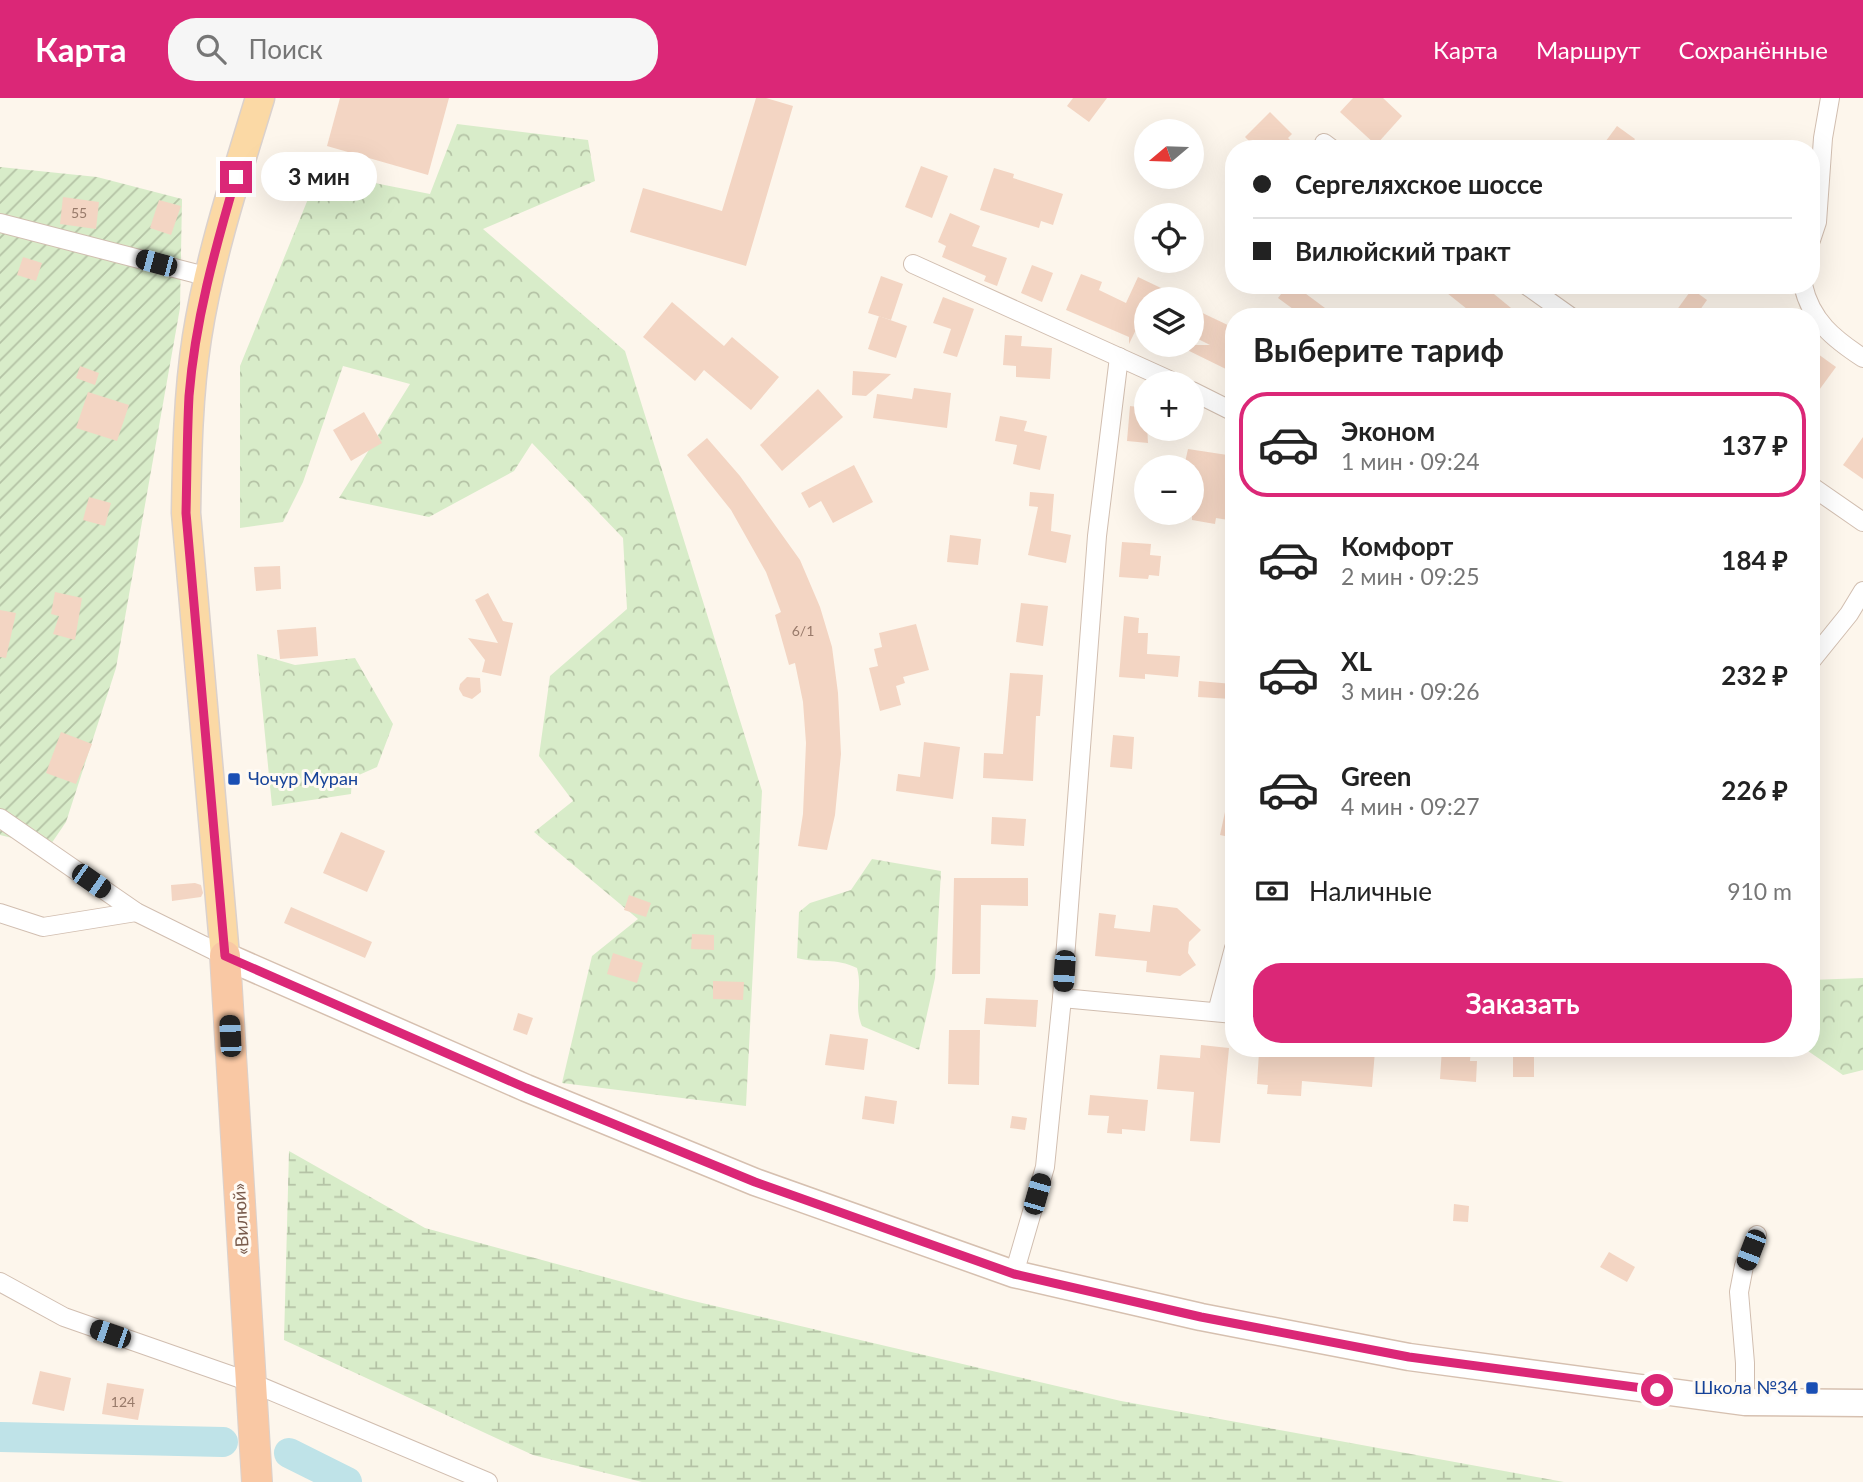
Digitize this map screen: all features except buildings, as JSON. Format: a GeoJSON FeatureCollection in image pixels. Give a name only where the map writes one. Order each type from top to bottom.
{"type":"FeatureCollection","features":[{"type":"Feature","properties":{"kind":"highway","name":"«Вилюй»"},"geometry":{"type":"LineString","coordinates":[[225,956],[257,1482]]}},
{"type":"Feature","properties":{"kind":"main road"},"geometry":{"type":"LineString","coordinates":[[260,98],[209,277],[197,335],[190,394],[186,513],[225,956],[526,1088],[755,1182],[1014,1274],[1201,1317],[1409,1357],[1745,1402],[1863,1403]]}},
{"type":"Feature","properties":{"kind":"street"},"geometry":{"type":"LineString","coordinates":[[1820,178],[1830,98]]}},
{"type":"Feature","properties":{"kind":"street"},"geometry":{"type":"LineString","coordinates":[[0,223],[209,277]]}},
{"type":"Feature","properties":{"kind":"street"},"geometry":{"type":"LineString","coordinates":[[912,264],[1150,371]]}},
{"type":"Feature","properties":{"kind":"street"},"geometry":{"type":"LineString","coordinates":[[1539,294],[1558,308]]}},
{"type":"Feature","properties":{"kind":"street"},"geometry":{"type":"LineString","coordinates":[[1820,324],[1838,342],[1863,358]]}},
{"type":"Feature","properties":{"kind":"street"},"geometry":{"type":"LineString","coordinates":[[1014,1274],[1045,1167],[1062,998],[1097,536],[1119,357]]}},
{"type":"Feature","properties":{"kind":"street"},"geometry":{"type":"LineString","coordinates":[[1204,397],[1225,408]]}},
{"type":"Feature","properties":{"kind":"street"},"geometry":{"type":"LineString","coordinates":[[1820,492],[1863,522]]}},
{"type":"Feature","properties":{"kind":"street"},"geometry":{"type":"LineString","coordinates":[[1820,650],[1849,614],[1863,591]]}},
{"type":"Feature","properties":{"kind":"street"},"geometry":{"type":"LineString","coordinates":[[0,818],[136,912],[225,956]]}},
{"type":"Feature","properties":{"kind":"street"},"geometry":{"type":"LineString","coordinates":[[0,913],[43,927],[136,912]]}},
{"type":"Feature","properties":{"kind":"street"},"geometry":{"type":"LineString","coordinates":[[1062,998],[1225,1013]]}},
{"type":"Feature","properties":{"kind":"street"},"geometry":{"type":"LineString","coordinates":[[1745,1402],[1745,1363],[1739,1292],[1744,1266],[1757,1235]]}},
{"type":"Feature","properties":{"kind":"street"},"geometry":{"type":"LineString","coordinates":[[0,1282],[64,1317],[250,1382],[488,1482]]}},
{"type":"Feature","properties":{"kind":"green space"},"geometry":{"type":"Polygon","coordinates":[[[457,124],[588,140],[595,181],[483,229],[625,351],[762,791],[746,1106],[562,1083],[592,956],[638,919],[534,832],[573,801],[539,756],[550,676],[627,609],[623,538],[532,443],[514,471],[429,517],[339,498],[410,384],[343,366],[303,482],[283,522],[240,528],[240,366],[319,172],[430,194],[457,124]]]}},
{"type":"Feature","properties":{"kind":"green space"},"geometry":{"type":"Polygon","coordinates":[[[0,167],[97,177],[182,199],[180,308],[116,668],[66,822],[49,847],[0,835],[0,167]]]}},
{"type":"Feature","properties":{"kind":"green space"},"geometry":{"type":"Polygon","coordinates":[[[257,654],[295,665],[355,658],[393,724],[377,767],[352,778],[351,794],[272,806],[257,654]]]}},
{"type":"Feature","properties":{"kind":"green space"},"geometry":{"type":"Polygon","coordinates":[[[872,859],[941,871],[935,978],[919,1050],[862,1026],[858,1011],[857,968],[842,963],[797,958],[799,912],[810,903],[851,890],[872,859]]]}},
{"type":"Feature","properties":{"kind":"green space"},"geometry":{"type":"Polygon","coordinates":[[[1863,978],[1863,1070],[1843,1075],[1817,1057],[1820,1057],[1820,980],[1863,978]]]}},
{"type":"Feature","properties":{"kind":"green space"},"geometry":{"type":"Polygon","coordinates":[[[289,1151],[425,1228],[685,1299],[1121,1401],[1564,1482],[642,1482],[533,1455],[284,1340],[289,1151]]]}},
{"type":"Feature","properties":{"kind":"waterway"},"geometry":{"type":"LineString","coordinates":[[0,1437],[223,1442]]}},
{"type":"Feature","properties":{"kind":"waterway"},"geometry":{"type":"LineString","coordinates":[[289,1453],[347,1482]]}},
{"type":"Feature","properties":{"kind":"place","name":"Чочур Муран"},"geometry":{"type":"Point","coordinates":[234,779]}},
{"type":"Feature","properties":{"kind":"place","name":"Школа №34"},"geometry":{"type":"Point","coordinates":[1812,1388]}},
{"type":"Feature","properties":{"kind":"route"},"geometry":{"type":"LineString","coordinates":[[236,177],[220,230],[197,335],[190,394],[186,513],[225,956],[526,1088],[755,1182],[1014,1274],[1201,1317],[1409,1357],[1657,1390]]}}]}
